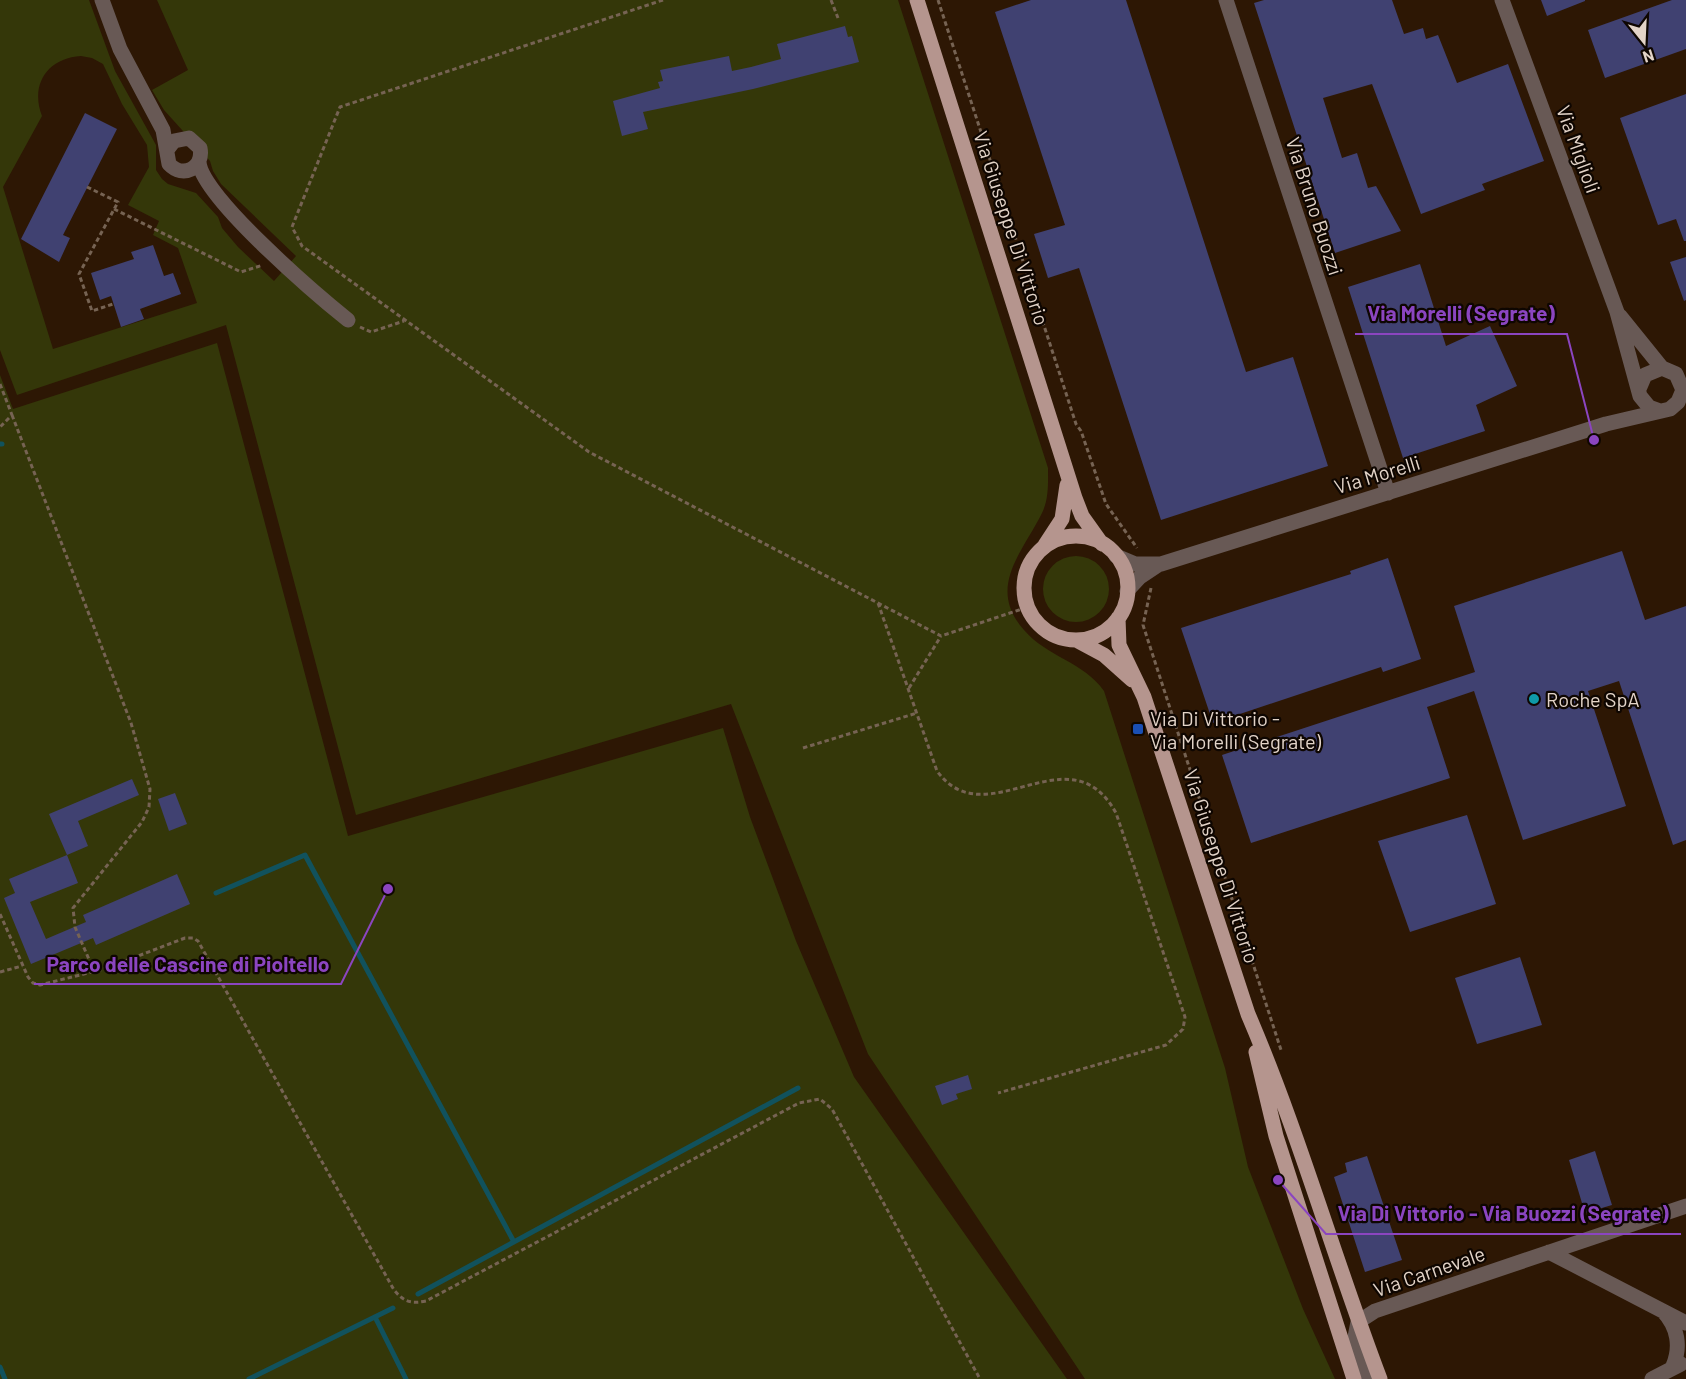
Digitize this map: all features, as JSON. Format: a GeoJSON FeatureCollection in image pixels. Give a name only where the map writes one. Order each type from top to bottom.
{"type":"FeatureCollection","features":[{"type":"Feature","properties":{"kind":"main road","name":"Via Giuseppe Di Vittorio"},"geometry":{"type":"LineString","coordinates":[[917,0],[1082,516],[1102,544]]}},
{"type":"Feature","properties":{"kind":"main road","name":"Via Giuseppe Di Vittorio"},"geometry":{"type":"LineString","coordinates":[[1044,548],[1062,519],[1067,495],[1067,468]]}},
{"type":"Feature","properties":{"kind":"main road"},"geometry":{"type":"LineString","coordinates":[[1076,537],[1102,544],[1116,556],[1124,570],[1128,591],[1118,618],[1103,632],[1076,640],[1049,632],[1038,623],[1028,608],[1024,591],[1025,578],[1030,564],[1044,548],[1062,538],[1076,537]]}},
{"type":"Feature","properties":{"kind":"main road","name":"Via Giuseppe Di Vittorio"},"geometry":{"type":"LineString","coordinates":[[1118,618],[1119,645],[1144,697],[1248,1014],[1265,1054],[1380,1379]]}},
{"type":"Feature","properties":{"kind":"main road","name":"Via Giuseppe Di Vittorio"},"geometry":{"type":"LineString","coordinates":[[1076,640],[1119,668],[1144,697]]}},
{"type":"Feature","properties":{"kind":"main road","name":"Via Giuseppe Di Vittorio"},"geometry":{"type":"LineString","coordinates":[[1248,1014],[1276,1136],[1354,1379]]}},
{"type":"Feature","properties":{"kind":"street"},"geometry":{"type":"LineString","coordinates":[[102,0],[120,49],[161,125],[169,164],[209,187]]}},
{"type":"Feature","properties":{"kind":"street","name":"Via Bruno Buozzi"},"geometry":{"type":"LineString","coordinates":[[1226,0],[1388,493]]}},
{"type":"Feature","properties":{"kind":"street","name":"Via Miglioli"},"geometry":{"type":"LineString","coordinates":[[1502,0],[1617,312]]}},
{"type":"Feature","properties":{"kind":"street"},"geometry":{"type":"LineString","coordinates":[[161,125],[193,141],[200,148],[200,172],[209,187],[279,260],[348,320]]}},
{"type":"Feature","properties":{"kind":"street"},"geometry":{"type":"LineString","coordinates":[[167,150],[174,141],[184,138]]}},
{"type":"Feature","properties":{"kind":"street"},"geometry":{"type":"LineString","coordinates":[[184,172],[194,168],[199,162]]}},
{"type":"Feature","properties":{"kind":"street"},"geometry":{"type":"LineString","coordinates":[[1617,312],[1662,368],[1676,374],[1684,387],[1682,396],[1665,410]]}},
{"type":"Feature","properties":{"kind":"street"},"geometry":{"type":"LineString","coordinates":[[1617,312],[1640,392],[1648,407],[1686,413]]}},
{"type":"Feature","properties":{"kind":"street"},"geometry":{"type":"LineString","coordinates":[[1640,392],[1645,375],[1662,368]]}},
{"type":"Feature","properties":{"kind":"street","name":"Via Morelli"},"geometry":{"type":"LineString","coordinates":[[1606,424],[1626,414],[1640,392]]}},
{"type":"Feature","properties":{"kind":"street","name":"Via Morelli"},"geometry":{"type":"LineString","coordinates":[[1128,591],[1152,567],[1606,424],[1665,410]]}},
{"type":"Feature","properties":{"kind":"street"},"geometry":{"type":"LineString","coordinates":[[1116,556],[1126,561],[1152,567]]}},
{"type":"Feature","properties":{"kind":"street","name":"Via Carnevale"},"geometry":{"type":"LineString","coordinates":[[1358,1322],[1385,1306],[1686,1206]]}},
{"type":"Feature","properties":{"kind":"street"},"geometry":{"type":"LineString","coordinates":[[1549,1252],[1686,1323]]}},
{"type":"Feature","properties":{"kind":"street"},"geometry":{"type":"LineString","coordinates":[[1652,1379],[1679,1364],[1677,1336],[1670,1318],[1663,1311]]}},
{"type":"Feature","properties":{"kind":"street"},"geometry":{"type":"LineString","coordinates":[[1358,1322],[1355,1337],[1365,1379]]}},
{"type":"Feature","properties":{"kind":"path"},"geometry":{"type":"LineString","coordinates":[[663,0],[340,107],[292,227],[302,246],[589,453],[941,636]]}},
{"type":"Feature","properties":{"kind":"path"},"geometry":{"type":"LineString","coordinates":[[831,0],[838,18]]}},
{"type":"Feature","properties":{"kind":"path"},"geometry":{"type":"LineString","coordinates":[[938,0],[1073,413],[1106,504],[1152,567],[1150,595],[1143,626],[1284,1057]]}},
{"type":"Feature","properties":{"kind":"path"},"geometry":{"type":"LineString","coordinates":[[87,187],[118,202],[79,274],[92,311],[113,304]]}},
{"type":"Feature","properties":{"kind":"path"},"geometry":{"type":"LineString","coordinates":[[114,209],[242,272],[279,260]]}},
{"type":"Feature","properties":{"kind":"path"},"geometry":{"type":"LineString","coordinates":[[348,320],[371,332],[405,320]]}},
{"type":"Feature","properties":{"kind":"path"},"geometry":{"type":"LineString","coordinates":[[0,384],[131,723],[149,784],[150,802],[142,822],[73,908],[75,927],[94,972]]}},
{"type":"Feature","properties":{"kind":"path"},"geometry":{"type":"LineString","coordinates":[[0,426],[12,415]]}},
{"type":"Feature","properties":{"kind":"path"},"geometry":{"type":"LineString","coordinates":[[878,603],[937,771],[948,785],[962,794],[992,794],[1057,779],[1070,779],[1095,787],[1107,797],[1116,813],[1185,1017],[1183,1029],[1166,1045],[998,1093]]}},
{"type":"Feature","properties":{"kind":"path"},"geometry":{"type":"LineString","coordinates":[[908,689],[941,636],[1028,608]]}},
{"type":"Feature","properties":{"kind":"path"},"geometry":{"type":"LineString","coordinates":[[803,748],[916,713]]}},
{"type":"Feature","properties":{"kind":"path"},"geometry":{"type":"LineString","coordinates":[[0,914],[22,966],[30,980],[40,985],[94,972],[186,938],[193,938],[200,944],[401,1299],[412,1304],[426,1301],[799,1103],[820,1100],[832,1109],[980,1379]]}},
{"type":"Feature","properties":{"kind":"path"},"geometry":{"type":"LineString","coordinates":[[0,972],[22,966]]}},
{"type":"Feature","properties":{"kind":"green space"},"geometry":{"type":"Polygon","coordinates":[[[0,0],[89,0],[115,71],[156,145],[156,170],[168,184],[196,193],[218,217],[222,228],[238,247],[274,281],[296,256],[221,184],[210,161],[164,110],[152,90],[188,70],[157,0],[898,0],[1048,468],[1046,502],[1012,570],[1008,584],[1008,599],[1013,614],[1033,639],[1086,673],[1104,691],[1225,1068],[1248,1167],[1303,1309],[1335,1379],[1085,1379],[868,1054],[731,704],[356,815],[226,325],[17,395],[0,350],[0,0]],[[81,56],[69,58],[59,62],[44,75],[38,94],[42,116],[3,187],[53,349],[197,303],[178,248],[153,235],[159,221],[128,205],[149,167],[147,145],[122,104],[103,64],[92,58],[81,56]]]}},
{"type":"Feature","properties":{"kind":"green space"},"geometry":{"type":"Polygon","coordinates":[[[217,343],[348,836],[723,728],[750,817],[796,941],[854,1077],[1067,1379],[0,1379],[0,375],[13,409],[217,343]]]}},
{"type":"Feature","properties":{"kind":"green space"},"geometry":{"type":"Polygon","coordinates":[[[1070,556],[1082,556],[1094,561],[1104,571],[1109,589],[1107,602],[1094,617],[1082,622],[1070,622],[1058,617],[1048,607],[1043,595],[1043,583],[1048,571],[1058,561],[1070,556]]]}},
{"type":"Feature","properties":{"kind":"building"},"geometry":{"type":"Polygon","coordinates":[[[1031,0],[1126,0],[1246,372],[1293,357],[1328,466],[1161,520],[1079,268],[1048,278],[1034,234],[1065,225],[995,12],[1031,0]]]}},
{"type":"Feature","properties":{"kind":"building"},"geometry":{"type":"Polygon","coordinates":[[[1264,0],[1392,0],[1404,34],[1423,28],[1426,39],[1438,35],[1457,83],[1508,64],[1544,161],[1482,184],[1485,190],[1421,214],[1372,84],[1323,98],[1342,158],[1357,153],[1368,188],[1376,186],[1401,231],[1335,253],[1254,3],[1264,0]]]}},
{"type":"Feature","properties":{"kind":"building"},"geometry":{"type":"Polygon","coordinates":[[[1541,0],[1585,0],[1585,1],[1547,16],[1541,0]]]}},
{"type":"Feature","properties":{"kind":"building"},"geometry":{"type":"Polygon","coordinates":[[[1672,0],[1686,0],[1686,49],[1605,78],[1588,30],[1672,0]]]}},
{"type":"Feature","properties":{"kind":"building"},"geometry":{"type":"Polygon","coordinates":[[[845,26],[848,37],[852,36],[859,62],[753,89],[643,112],[648,129],[622,136],[613,101],[660,88],[658,82],[663,81],[660,70],[729,56],[732,71],[751,67],[781,59],[777,44],[845,26]]]}},
{"type":"Feature","properties":{"kind":"building"},"geometry":{"type":"Polygon","coordinates":[[[1686,94],[1686,241],[1684,241],[1676,219],[1658,225],[1620,118],[1686,94]]]}},
{"type":"Feature","properties":{"kind":"building"},"geometry":{"type":"Polygon","coordinates":[[[85,113],[117,129],[63,235],[70,238],[59,262],[21,239],[85,113]]]}},
{"type":"Feature","properties":{"kind":"building"},"geometry":{"type":"Polygon","coordinates":[[[153,245],[164,276],[173,273],[181,294],[140,309],[144,319],[121,327],[111,296],[100,300],[91,273],[134,259],[131,252],[153,245]]]}},
{"type":"Feature","properties":{"kind":"building"},"geometry":{"type":"Polygon","coordinates":[[[1686,257],[1686,300],[1684,301],[1670,262],[1686,257]]]}},
{"type":"Feature","properties":{"kind":"building"},"geometry":{"type":"Polygon","coordinates":[[[1420,264],[1446,346],[1490,326],[1517,386],[1476,405],[1485,431],[1403,458],[1348,287],[1420,264]]]}},
{"type":"Feature","properties":{"kind":"building","name":"Roche SpA"},"geometry":{"type":"Polygon","coordinates":[[[1622,551],[1645,620],[1686,606],[1686,840],[1673,845],[1619,681],[1588,691],[1626,806],[1523,840],[1474,691],[1427,707],[1450,778],[1251,843],[1222,755],[1475,672],[1454,606],[1622,551]]]}},
{"type":"Feature","properties":{"kind":"building"},"geometry":{"type":"Polygon","coordinates":[[[1388,558],[1421,659],[1383,672],[1381,667],[1213,723],[1181,628],[1351,574],[1350,571],[1388,558]]]}},
{"type":"Feature","properties":{"kind":"building"},"geometry":{"type":"Polygon","coordinates":[[[132,779],[139,795],[78,821],[88,846],[67,855],[49,814],[132,779]]]}},
{"type":"Feature","properties":{"kind":"building"},"geometry":{"type":"Polygon","coordinates":[[[175,793],[187,824],[169,831],[158,799],[175,793]]]}},
{"type":"Feature","properties":{"kind":"building"},"geometry":{"type":"Polygon","coordinates":[[[1467,815],[1496,904],[1410,932],[1378,841],[1467,815]]]}},
{"type":"Feature","properties":{"kind":"building"},"geometry":{"type":"Polygon","coordinates":[[[67,855],[78,883],[30,902],[46,939],[86,922],[83,915],[177,874],[190,904],[96,945],[93,938],[31,964],[4,898],[15,893],[9,879],[67,855]]]}},
{"type":"Feature","properties":{"kind":"building"},"geometry":{"type":"Polygon","coordinates":[[[1520,957],[1542,1025],[1477,1044],[1455,978],[1520,957]]]}},
{"type":"Feature","properties":{"kind":"building"},"geometry":{"type":"Polygon","coordinates":[[[968,1075],[972,1089],[956,1094],[958,1099],[942,1105],[935,1086],[968,1075]]]}},
{"type":"Feature","properties":{"kind":"building"},"geometry":{"type":"Polygon","coordinates":[[[1595,1151],[1612,1205],[1585,1213],[1569,1160],[1595,1151]]]}},
{"type":"Feature","properties":{"kind":"building"},"geometry":{"type":"Polygon","coordinates":[[[1367,1156],[1402,1260],[1365,1272],[1334,1177],[1347,1172],[1345,1163],[1367,1156]]]}},
{"type":"Feature","properties":{"kind":"waterway"},"geometry":{"type":"LineString","coordinates":[[216,893],[305,855],[514,1242]]}},
{"type":"Feature","properties":{"kind":"waterway"},"geometry":{"type":"LineString","coordinates":[[418,1294],[798,1088]]}},
{"type":"Feature","properties":{"kind":"waterway"},"geometry":{"type":"LineString","coordinates":[[249,1379],[393,1308]]}},
{"type":"Feature","properties":{"kind":"waterway"},"geometry":{"type":"LineString","coordinates":[[375,1317],[406,1379]]}},
{"type":"Feature","properties":{"kind":"waterway"},"geometry":{"type":"LineString","coordinates":[[0,1367],[5,1379]]}},
{"type":"Feature","properties":{"kind":"place","name":"Via Morelli (Segrate)"},"geometry":{"type":"Point","coordinates":[1594,440]}},
{"type":"Feature","properties":{"kind":"place","name":"Roche SpA"},"geometry":{"type":"Point","coordinates":[1534,699]}},
{"type":"Feature","properties":{"kind":"place","name":"Via Di Vittorio - Via Morelli (Segrate)"},"geometry":{"type":"Point","coordinates":[1138,729]}},
{"type":"Feature","properties":{"kind":"place","name":"Parco delle Cascine di Pioltello"},"geometry":{"type":"Point","coordinates":[388,889]}},
{"type":"Feature","properties":{"kind":"place","name":"Via Di Vittorio - Via Buozzi (Segrate)"},"geometry":{"type":"Point","coordinates":[1278,1180]}}]}
